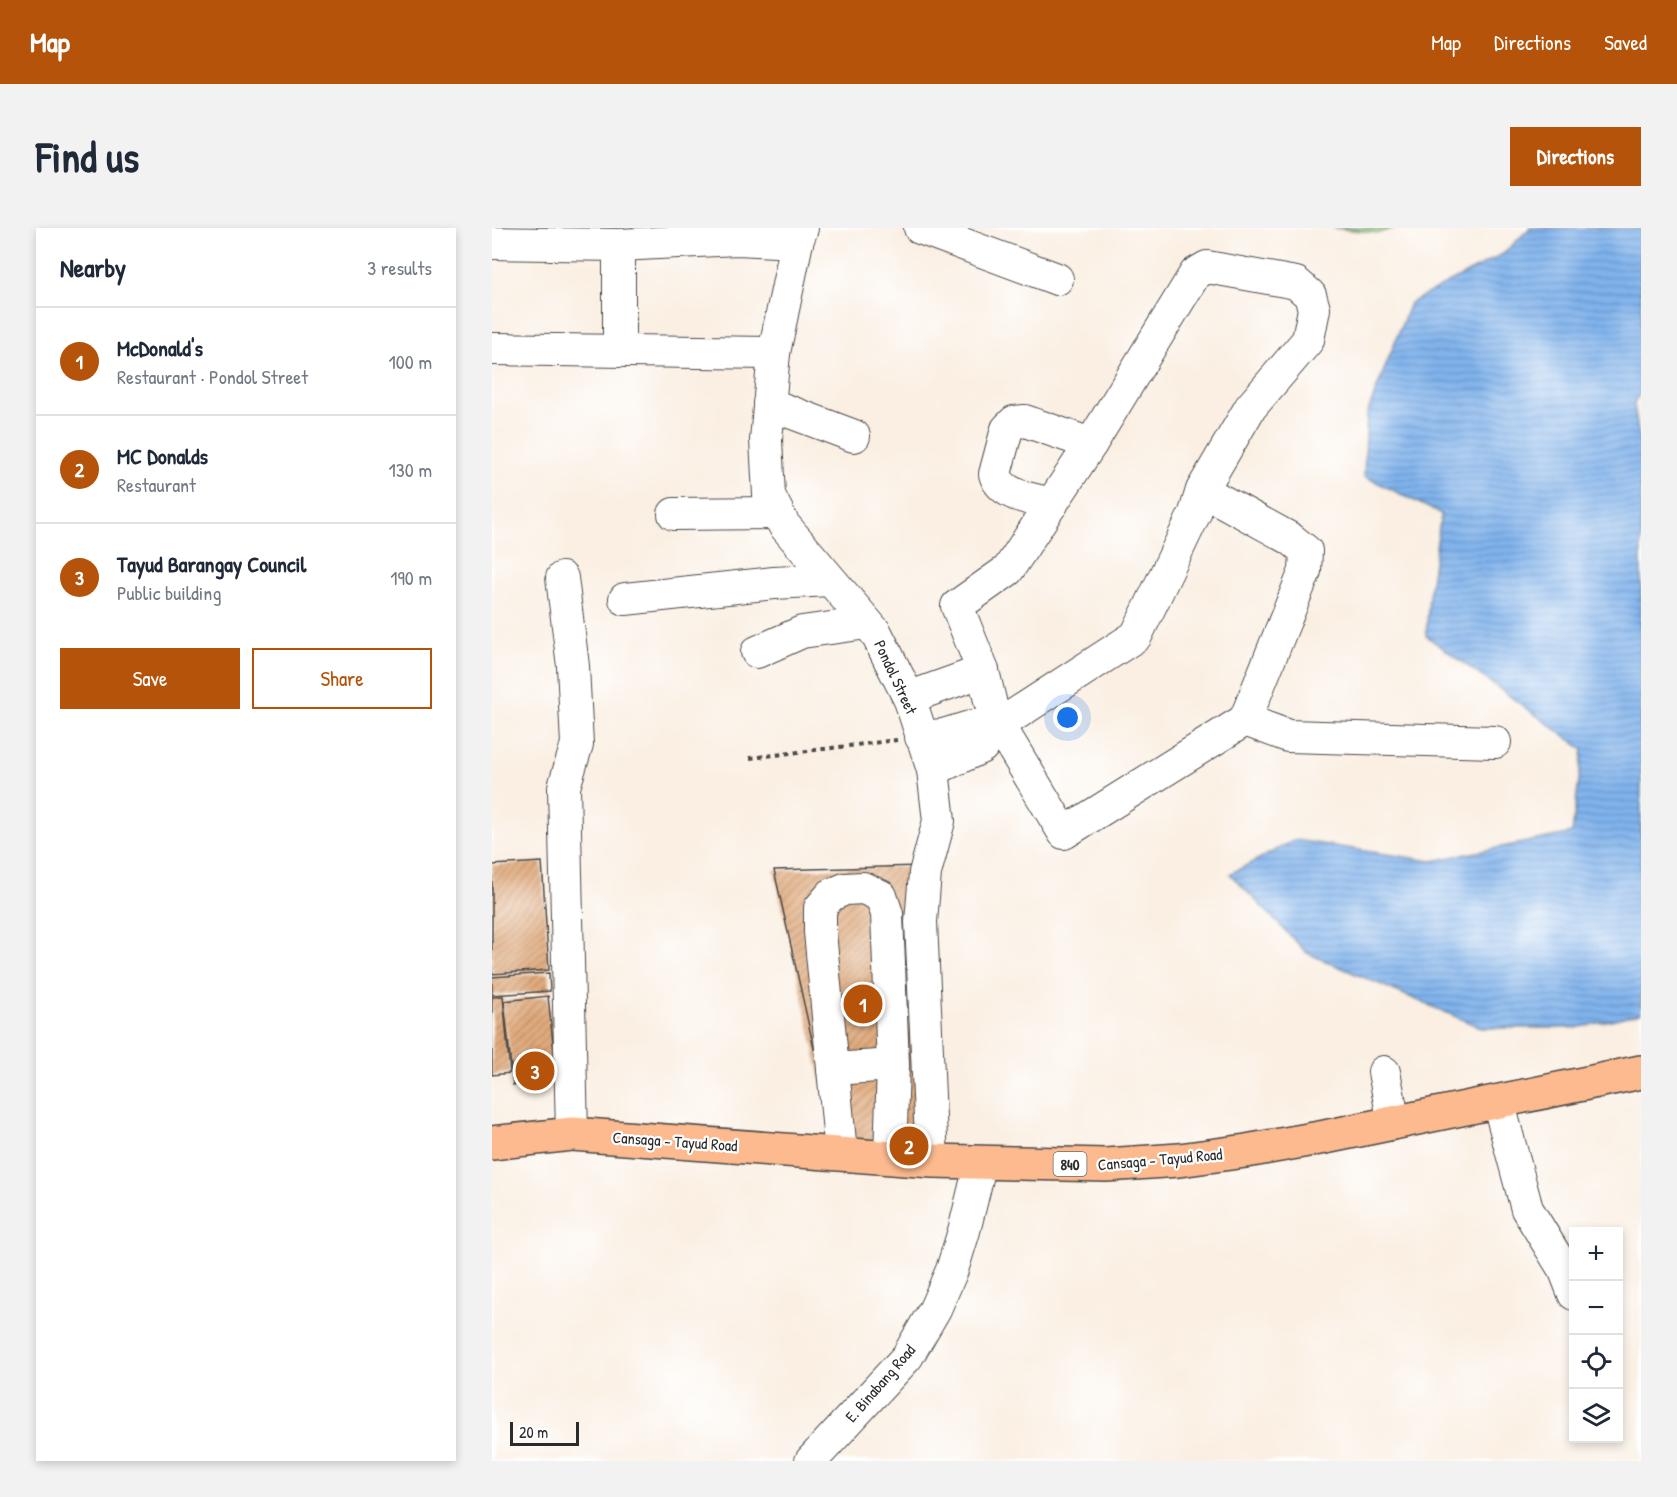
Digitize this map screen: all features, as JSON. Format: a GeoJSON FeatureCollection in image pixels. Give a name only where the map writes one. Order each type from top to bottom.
{"type":"FeatureCollection","features":[{"type":"Feature","properties":{"kind":"highway","name":"Cansaga - Tayud Road"},"geometry":{"type":"LineString","coordinates":[[492,1143],[572,1134],[932,1161],[1106,1165],[1179,1160],[1291,1143],[1641,1072]]}},
{"type":"Feature","properties":{"kind":"street"},"geometry":{"type":"LineString","coordinates":[[920,228],[1057,279]]}},
{"type":"Feature","properties":{"kind":"street"},"geometry":{"type":"LineString","coordinates":[[492,243],[619,245],[800,235]]}},
{"type":"Feature","properties":{"kind":"street","name":"Pondol Street"},"geometry":{"type":"LineString","coordinates":[[800,235],[774,353],[766,440],[769,495],[784,525],[876,633],[910,700],[933,770],[939,821],[925,873],[921,922],[932,1161]]}},
{"type":"Feature","properties":{"kind":"street"},"geometry":{"type":"LineString","coordinates":[[619,245],[619,350]]}},
{"type":"Feature","properties":{"kind":"street"},"geometry":{"type":"LineString","coordinates":[[933,770],[982,747],[999,725],[1136,636],[1195,513],[1202,490],[1250,408],[1308,340],[1314,309],[1310,295],[1296,283],[1207,267],[1196,274],[1091,444],[1008,570],[957,606],[983,671],[992,709],[999,725],[1064,833],[1245,720],[1305,571],[1306,551],[1291,539],[1202,490]]}},
{"type":"Feature","properties":{"kind":"street"},"geometry":{"type":"LineString","coordinates":[[492,349],[774,353]]}},
{"type":"Feature","properties":{"kind":"street"},"geometry":{"type":"LineString","coordinates":[[769,404],[854,436]]}},
{"type":"Feature","properties":{"kind":"street"},"geometry":{"type":"LineString","coordinates":[[1052,504],[1018,495],[997,481],[995,474],[1006,429],[1014,422],[1025,421],[1091,444]]}},
{"type":"Feature","properties":{"kind":"street"},"geometry":{"type":"LineString","coordinates":[[674,514],[778,513]]}},
{"type":"Feature","properties":{"kind":"street"},"geometry":{"type":"LineString","coordinates":[[562,578],[573,666],[577,744],[564,787],[572,1134]]}},
{"type":"Feature","properties":{"kind":"street"},"geometry":{"type":"LineString","coordinates":[[625,599],[774,583],[830,580]]}},
{"type":"Feature","properties":{"kind":"street"},"geometry":{"type":"LineString","coordinates":[[757,652],[802,632],[867,623]]}},
{"type":"Feature","properties":{"kind":"street"},"geometry":{"type":"LineString","coordinates":[[910,700],[919,694],[983,671]]}},
{"type":"Feature","properties":{"kind":"street"},"geometry":{"type":"LineString","coordinates":[[1245,720],[1288,736],[1495,742]]}},
{"type":"Feature","properties":{"kind":"street"},"geometry":{"type":"LineString","coordinates":[[921,737],[943,735],[973,726],[999,725]]}},
{"type":"Feature","properties":{"kind":"street"},"geometry":{"type":"LineString","coordinates":[[841,1154],[820,932],[820,908],[831,895],[845,889],[863,888],[881,896],[888,914],[893,1065],[890,1157]]}},
{"type":"Feature","properties":{"kind":"street"},"geometry":{"type":"LineString","coordinates":[[833,1069],[893,1065]]}},
{"type":"Feature","properties":{"kind":"street"},"geometry":{"type":"LineString","coordinates":[[1384,1072],[1394,1123]]}},
{"type":"Feature","properties":{"kind":"street"},"geometry":{"type":"LineString","coordinates":[[1498,1101],[1527,1209],[1569,1281]]}},
{"type":"Feature","properties":{"kind":"street","name":"E. Binabang Road"},"geometry":{"type":"LineString","coordinates":[[811,1461],[906,1357],[935,1309],[952,1270],[981,1162]]}},
{"type":"Feature","properties":{"kind":"path"},"geometry":{"type":"LineString","coordinates":[[750,758],[921,737]]}},
{"type":"Feature","properties":{"kind":"green space"},"geometry":{"type":"Polygon","coordinates":[[[1333,228],[1394,228],[1379,233],[1333,228]]]}},
{"type":"Feature","properties":{"kind":"water"},"geometry":{"type":"Polygon","coordinates":[[[1530,228],[1641,228],[1641,391],[1634,404],[1641,450],[1641,1013],[1576,1028],[1482,1028],[1307,953],[1230,874],[1295,840],[1432,861],[1572,833],[1583,749],[1426,636],[1429,595],[1441,514],[1364,476],[1367,414],[1410,303],[1503,254],[1530,228]]]}},
{"type":"Feature","properties":{"kind":"building"},"geometry":{"type":"Polygon","coordinates":[[[542,862],[549,970],[492,974],[492,865],[542,862]]]}},
{"type":"Feature","properties":{"kind":"building"},"geometry":{"type":"Polygon","coordinates":[[[920,866],[925,1148],[834,1138],[774,870],[920,866]]]}},
{"type":"Feature","properties":{"kind":"building"},"geometry":{"type":"Polygon","coordinates":[[[549,973],[550,991],[492,995],[492,977],[549,973]]]}},
{"type":"Feature","properties":{"kind":"building"},"geometry":{"type":"Polygon","coordinates":[[[503,996],[510,1073],[492,1075],[492,997],[503,996]]]}},
{"type":"Feature","properties":{"kind":"building"},"geometry":{"type":"Polygon","coordinates":[[[548,996],[557,1081],[513,1085],[504,1001],[548,996]]]}},
{"type":"Feature","properties":{"kind":"place","name":"McDonald's"},"geometry":{"type":"Point","coordinates":[863,1004]}},
{"type":"Feature","properties":{"kind":"place","name":"Tayud Barangay Council"},"geometry":{"type":"Point","coordinates":[535,1071]}},
{"type":"Feature","properties":{"kind":"place","name":"MC Donalds"},"geometry":{"type":"Point","coordinates":[909,1146]}}]}
